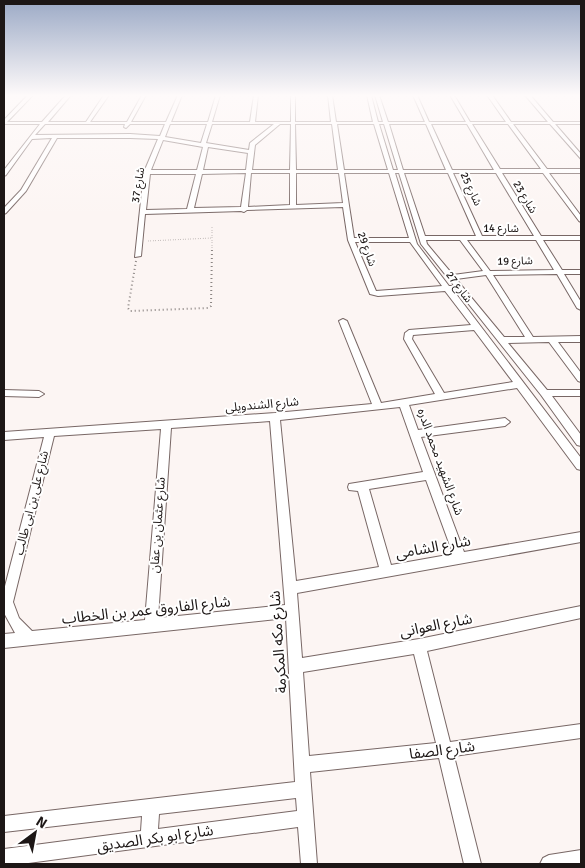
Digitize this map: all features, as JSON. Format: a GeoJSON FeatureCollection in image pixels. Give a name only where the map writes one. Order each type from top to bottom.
{"type":"FeatureCollection","features":[{"type":"Feature","properties":{"kind":"street"},"geometry":{"type":"LineString","coordinates":[[5,170],[33,136]]}},
{"type":"Feature","properties":{"kind":"street"},"geometry":{"type":"LineString","coordinates":[[31,138],[121,136],[161,138],[252,152]]}},
{"type":"Feature","properties":{"kind":"street"},"geometry":{"type":"LineString","coordinates":[[190,210],[207,136]]}},
{"type":"Feature","properties":{"kind":"street"},"geometry":{"type":"LineString","coordinates":[[244,210],[252,144],[262,136]]}},
{"type":"Feature","properties":{"kind":"street"},"geometry":{"type":"LineString","coordinates":[[293,136],[293,207]]}},
{"type":"Feature","properties":{"kind":"street","name":"شارع 29"},"geometry":{"type":"LineString","coordinates":[[336,136],[351,240],[373,292],[378,294],[459,288]]}},
{"type":"Feature","properties":{"kind":"street","name":"شارع 27"},"geometry":{"type":"LineString","coordinates":[[380,136],[412,240],[446,289],[521,384],[581,466]]}},
{"type":"Feature","properties":{"kind":"street","name":"شارع 27"},"geometry":{"type":"LineString","coordinates":[[389,136],[422,238],[430,253],[502,340],[581,442]]}},
{"type":"Feature","properties":{"kind":"street","name":"شارع 25"},"geometry":{"type":"LineString","coordinates":[[434,136],[480,238]]}},
{"type":"Feature","properties":{"kind":"street","name":"شارع 23"},"geometry":{"type":"LineString","coordinates":[[477,136],[581,308]]}},
{"type":"Feature","properties":{"kind":"street"},"geometry":{"type":"LineString","coordinates":[[519,136],[581,220]]}},
{"type":"Feature","properties":{"kind":"street"},"geometry":{"type":"LineString","coordinates":[[563,136],[581,157]]}},
{"type":"Feature","properties":{"kind":"street"},"geometry":{"type":"LineString","coordinates":[[4,212],[23,191],[56,137]]}},
{"type":"Feature","properties":{"kind":"street","name":"شارع 37"},"geometry":{"type":"LineString","coordinates":[[137,256],[144,212],[147,172],[161,138]]}},
{"type":"Feature","properties":{"kind":"street"},"geometry":{"type":"LineString","coordinates":[[147,172],[581,171]]}},
{"type":"Feature","properties":{"kind":"street"},"geometry":{"type":"LineString","coordinates":[[144,212],[346,205]]}},
{"type":"Feature","properties":{"kind":"street","name":"شارع 14"},"geometry":{"type":"LineString","coordinates":[[422,238],[581,238]]}},
{"type":"Feature","properties":{"kind":"street"},"geometry":{"type":"LineString","coordinates":[[462,238],[488,273],[531,340]]}},
{"type":"Feature","properties":{"kind":"street"},"geometry":{"type":"LineString","coordinates":[[351,240],[412,240]]}},
{"type":"Feature","properties":{"kind":"street","name":"شارع 19"},"geometry":{"type":"LineString","coordinates":[[450,277],[488,273],[581,272]]}},
{"type":"Feature","properties":{"kind":"street"},"geometry":{"type":"LineString","coordinates":[[343,321],[378,407]]}},
{"type":"Feature","properties":{"kind":"street"},"geometry":{"type":"LineString","coordinates":[[441,396],[408,339],[409,333],[476,327]]}},
{"type":"Feature","properties":{"kind":"street"},"geometry":{"type":"LineString","coordinates":[[502,340],[581,339]]}},
{"type":"Feature","properties":{"kind":"street"},"geometry":{"type":"LineString","coordinates":[[551,340],[581,379]]}},
{"type":"Feature","properties":{"kind":"street","name":"شارع الشندويلى"},"geometry":{"type":"LineString","coordinates":[[4,436],[275,417],[378,407],[521,384]]}},
{"type":"Feature","properties":{"kind":"street"},"geometry":{"type":"LineString","coordinates":[[4,393],[39,394]]}},
{"type":"Feature","properties":{"kind":"street"},"geometry":{"type":"LineString","coordinates":[[544,393],[581,393]]}},
{"type":"Feature","properties":{"kind":"street","name":"شارع الشهيد محمد الدره"},"geometry":{"type":"LineString","coordinates":[[403,403],[461,559]]}},
{"type":"Feature","properties":{"kind":"street","name":"شارع مكه المكرمة"},"geometry":{"type":"LineString","coordinates":[[275,417],[292,611],[310,864]]}},
{"type":"Feature","properties":{"kind":"street"},"geometry":{"type":"LineString","coordinates":[[415,434],[505,422]]}},
{"type":"Feature","properties":{"kind":"street","name":"شارع عثمان بن عفان"},"geometry":{"type":"LineString","coordinates":[[150,626],[166,425]]}},
{"type":"Feature","properties":{"kind":"street","name":"شارع على بن ابى طالب"},"geometry":{"type":"LineString","coordinates":[[30,638],[18,629],[5,605],[50,433]]}},
{"type":"Feature","properties":{"kind":"street"},"geometry":{"type":"LineString","coordinates":[[387,572],[357,486],[430,475]]}},
{"type":"Feature","properties":{"kind":"street","name":"شارع الشامى"},"geometry":{"type":"LineString","coordinates":[[290,588],[581,537]]}},
{"type":"Feature","properties":{"kind":"street","name":"شارع الفاروق عمر بن الخطاب"},"geometry":{"type":"LineString","coordinates":[[4,641],[292,611]]}},
{"type":"Feature","properties":{"kind":"street","name":"شارع العوانى"},"geometry":{"type":"LineString","coordinates":[[296,666],[419,646],[581,612]]}},
{"type":"Feature","properties":{"kind":"street"},"geometry":{"type":"LineString","coordinates":[[419,646],[473,864]]}},
{"type":"Feature","properties":{"kind":"street","name":"شارع الصفا"},"geometry":{"type":"LineString","coordinates":[[302,765],[445,750],[581,731]]}},
{"type":"Feature","properties":{"kind":"street"},"geometry":{"type":"LineString","coordinates":[[4,824],[304,789]]}},
{"type":"Feature","properties":{"kind":"street"},"geometry":{"type":"LineString","coordinates":[[149,839],[151,807]]}},
{"type":"Feature","properties":{"kind":"street","name":"شارع ابو بكر الصديق"},"geometry":{"type":"LineString","coordinates":[[4,858],[306,818]]}},
{"type":"Feature","properties":{"kind":"street"},"geometry":{"type":"LineString","coordinates":[[549,864],[581,859]]}},
{"type":"Feature","properties":{"kind":"path"},"geometry":{"type":"LineString","coordinates":[[137,256],[128,308],[130,311],[206,309],[211,306],[212,226]]}},
{"type":"Feature","properties":{"kind":"path"},"geometry":{"type":"LineString","coordinates":[[140,242],[212,238]]}}]}
